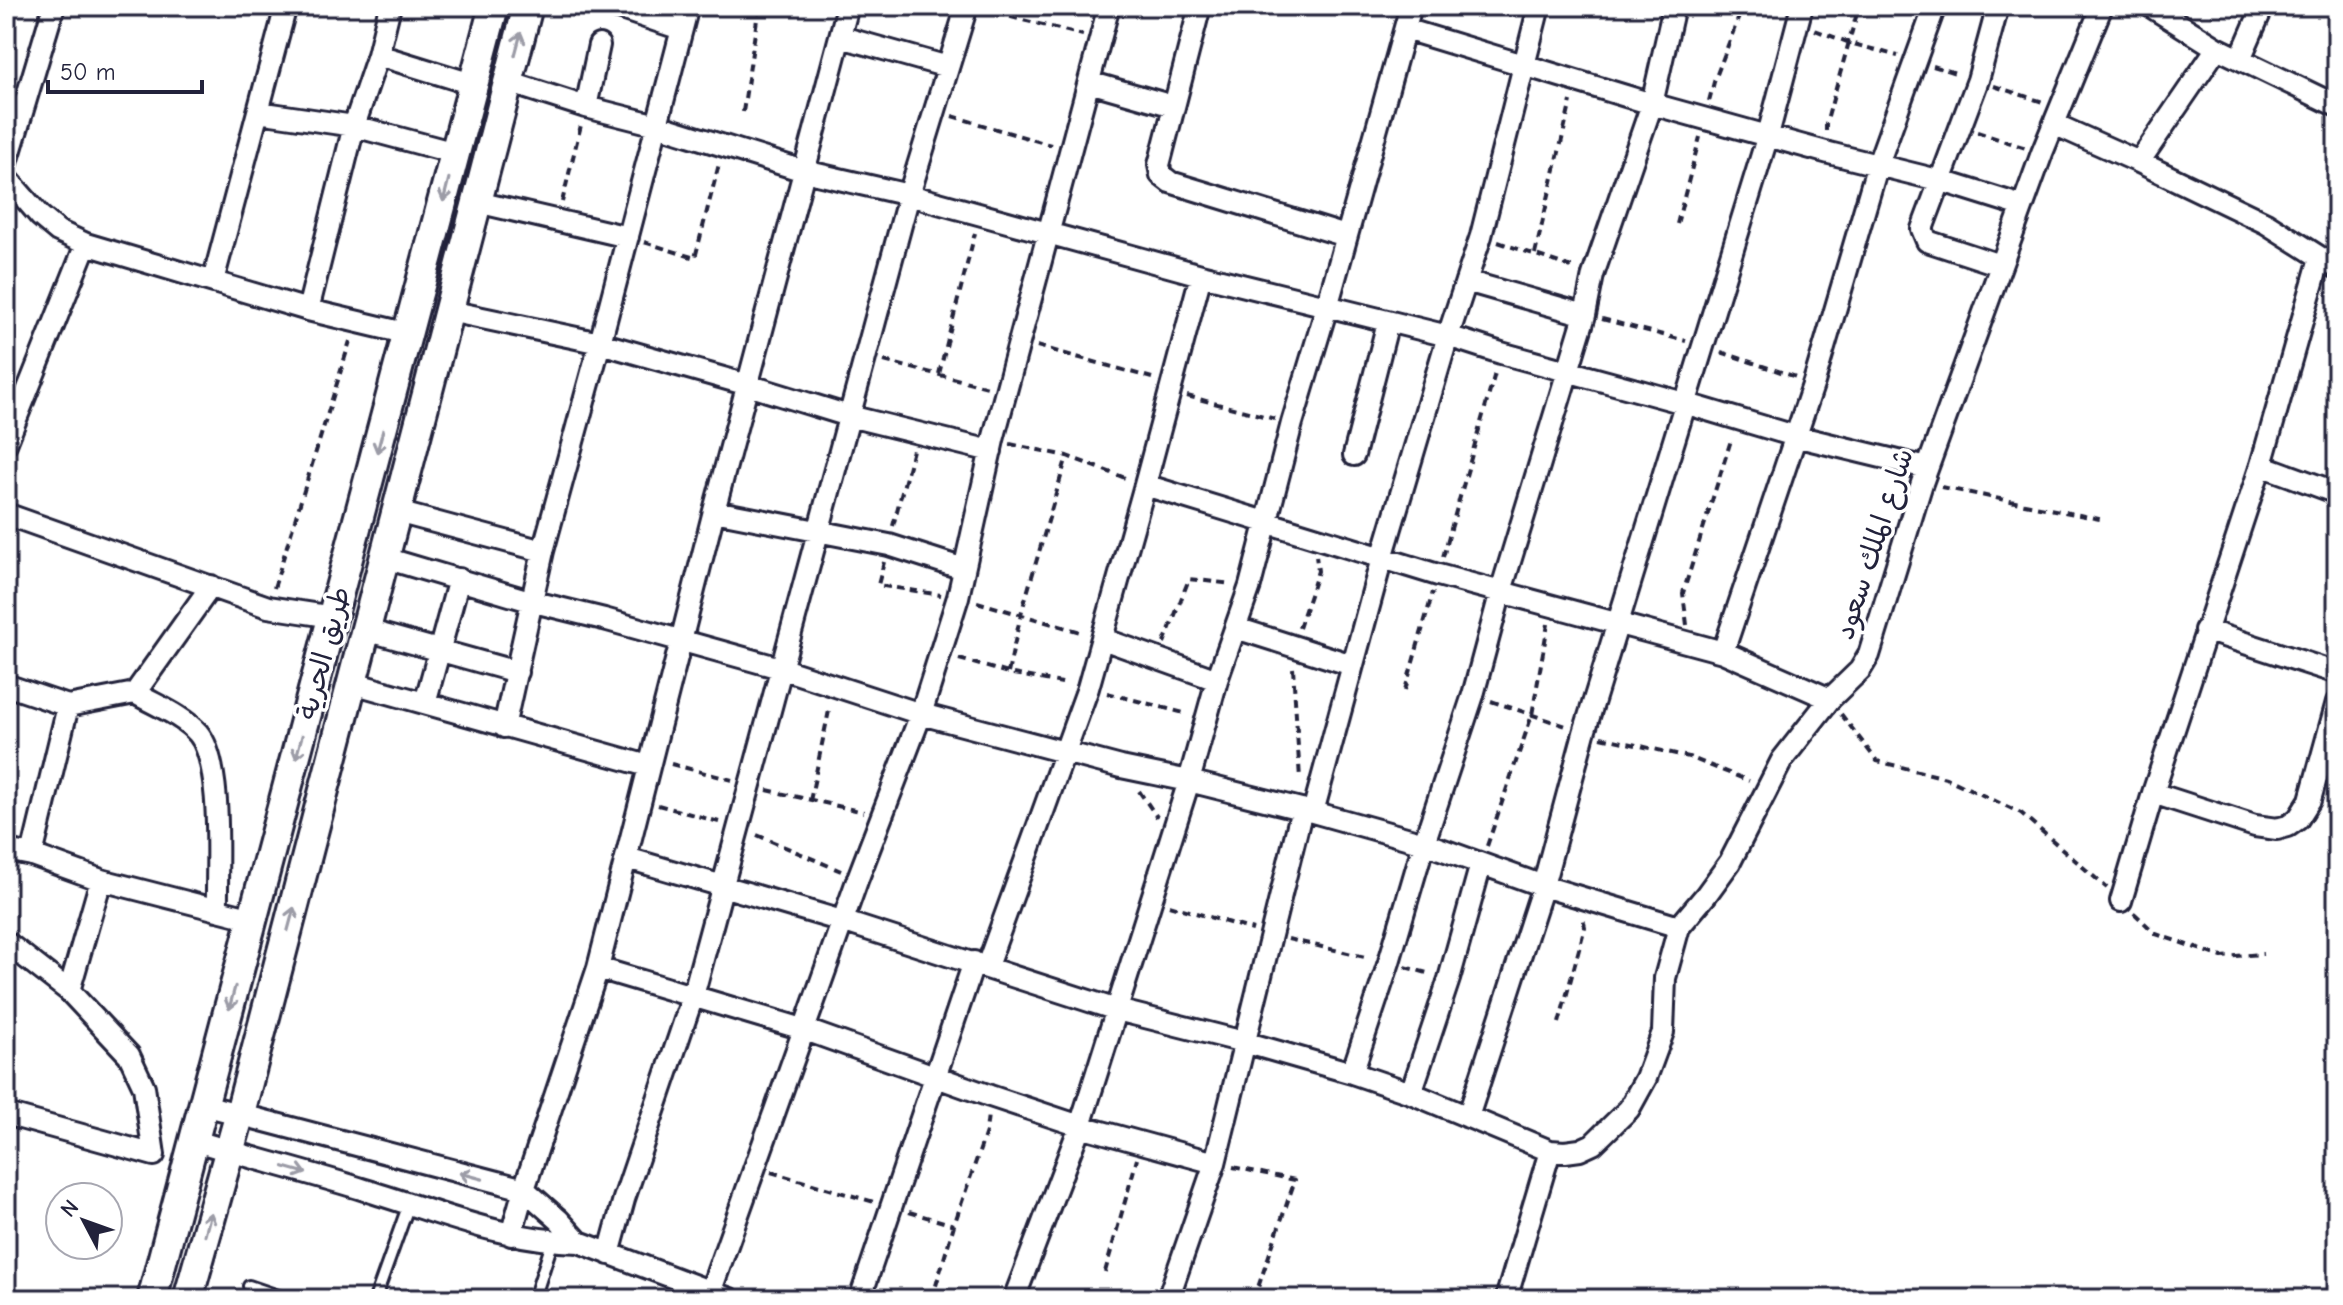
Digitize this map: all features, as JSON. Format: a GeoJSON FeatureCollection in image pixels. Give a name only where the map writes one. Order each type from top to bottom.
{"type":"FeatureCollection","features":[{"type":"Feature","properties":{"kind":"main road","name":"طريق الحرية"},"geometry":{"type":"LineString","coordinates":[[152,1299],[494,6]]}},
{"type":"Feature","properties":{"kind":"main road","name":"طريق الحرية"},"geometry":{"type":"LineString","coordinates":[[188,1299],[240,1113],[528,6]]}},
{"type":"Feature","properties":{"kind":"street"},"geometry":{"type":"LineString","coordinates":[[6,166],[54,6]]}},
{"type":"Feature","properties":{"kind":"street"},"geometry":{"type":"LineString","coordinates":[[213,281],[286,6]]}},
{"type":"Feature","properties":{"kind":"street"},"geometry":{"type":"LineString","coordinates":[[308,310],[354,126],[378,55],[390,6]]}},
{"type":"Feature","properties":{"kind":"street"},"geometry":{"type":"LineString","coordinates":[[612,6],[681,29]]}},
{"type":"Feature","properties":{"kind":"street"},"geometry":{"type":"LineString","coordinates":[[504,727],[530,601],[688,6]]}},
{"type":"Feature","properties":{"kind":"street"},"geometry":{"type":"LineString","coordinates":[[511,1235],[598,968],[714,511],[848,6]]}},
{"type":"Feature","properties":{"kind":"street"},"geometry":{"type":"LineString","coordinates":[[609,1254],[624,1199],[693,996],[909,195],[968,6]]}},
{"type":"Feature","properties":{"kind":"street"},"geometry":{"type":"LineString","coordinates":[[193,1140],[511,1235],[553,1242],[579,1242],[720,1296],[754,1167],[842,921],[921,714],[958,597],[992,445],[1109,6]]}},
{"type":"Feature","properties":{"kind":"street"},"geometry":{"type":"LineString","coordinates":[[1200,6],[1159,165],[1161,175],[1166,180],[1346,236]]}},
{"type":"Feature","properties":{"kind":"street"},"geometry":{"type":"LineString","coordinates":[[1014,1299],[1080,1126],[1172,837],[1217,680],[1250,586],[1292,423],[1411,6]]}},
{"type":"Feature","properties":{"kind":"street"},"geometry":{"type":"LineString","coordinates":[[1168,1299],[1215,1163],[1271,935],[1448,336],[1481,236],[1539,6]]}},
{"type":"Feature","properties":{"kind":"street"},"geometry":{"type":"LineString","coordinates":[[1352,1073],[1473,695],[1501,591],[1585,315],[1593,275],[1652,104],[1674,6]]}},
{"type":"Feature","properties":{"kind":"street"},"geometry":{"type":"LineString","coordinates":[[1723,652],[1814,382],[1878,164],[1935,6]]}},
{"type":"Feature","properties":{"kind":"street"},"geometry":{"type":"LineString","coordinates":[[1998,6],[1978,80],[1922,229],[1927,241],[2000,265]]}},
{"type":"Feature","properties":{"kind":"street","name":"شارع الملك سعود"},"geometry":{"type":"LineString","coordinates":[[1550,1151],[1580,1150],[1593,1144],[1629,1109],[1646,1078],[1663,1032],[1665,978],[1679,927],[1730,862],[1766,788],[1795,741],[1830,699],[1860,670],[1869,655],[1924,476],[2042,153],[2102,6]]}},
{"type":"Feature","properties":{"kind":"street"},"geometry":{"type":"LineString","coordinates":[[2150,6],[2217,48],[2337,106]]}},
{"type":"Feature","properties":{"kind":"street"},"geometry":{"type":"LineString","coordinates":[[2240,59],[2263,6]]}},
{"type":"Feature","properties":{"kind":"street"},"geometry":{"type":"LineString","coordinates":[[1468,1117],[1543,886],[1584,733],[1768,135],[1800,15]]}},
{"type":"Feature","properties":{"kind":"street"},"geometry":{"type":"LineString","coordinates":[[1405,29],[1575,82],[1942,181],[2022,206]]}},
{"type":"Feature","properties":{"kind":"street"},"geometry":{"type":"LineString","coordinates":[[841,37],[948,67]]}},
{"type":"Feature","properties":{"kind":"street"},"geometry":{"type":"LineString","coordinates":[[586,107],[599,45]]}},
{"type":"Feature","properties":{"kind":"street"},"geometry":{"type":"LineString","coordinates":[[2139,162],[2217,48]]}},
{"type":"Feature","properties":{"kind":"street"},"geometry":{"type":"LineString","coordinates":[[378,55],[472,84]]}},
{"type":"Feature","properties":{"kind":"street"},"geometry":{"type":"LineString","coordinates":[[508,82],[804,171],[909,195],[1201,275],[1448,336],[1924,476]]}},
{"type":"Feature","properties":{"kind":"street"},"geometry":{"type":"LineString","coordinates":[[1089,82],[1173,106]]}},
{"type":"Feature","properties":{"kind":"street"},"geometry":{"type":"LineString","coordinates":[[258,112],[354,126],[455,153]]}},
{"type":"Feature","properties":{"kind":"street"},"geometry":{"type":"LineString","coordinates":[[2057,116],[2139,162],[2266,223],[2333,265],[2205,630],[2121,901]]}},
{"type":"Feature","properties":{"kind":"street"},"geometry":{"type":"LineString","coordinates":[[6,177],[40,216],[58,231],[86,244],[308,310],[409,334]]}},
{"type":"Feature","properties":{"kind":"street"},"geometry":{"type":"LineString","coordinates":[[477,202],[628,237]]}},
{"type":"Feature","properties":{"kind":"street"},"geometry":{"type":"LineString","coordinates":[[6,444],[86,244]]}},
{"type":"Feature","properties":{"kind":"street"},"geometry":{"type":"LineString","coordinates":[[860,1299],[936,1075],[1088,688],[1201,275]]}},
{"type":"Feature","properties":{"kind":"street"},"geometry":{"type":"LineString","coordinates":[[1466,281],[1585,315]]}},
{"type":"Feature","properties":{"kind":"street"},"geometry":{"type":"LineString","coordinates":[[449,311],[600,343],[849,416],[992,445]]}},
{"type":"Feature","properties":{"kind":"street"},"geometry":{"type":"LineString","coordinates":[[1354,455],[1388,322]]}},
{"type":"Feature","properties":{"kind":"street"},"geometry":{"type":"LineString","coordinates":[[2261,465],[2337,493]]}},
{"type":"Feature","properties":{"kind":"street"},"geometry":{"type":"LineString","coordinates":[[1145,485],[1438,575],[1723,652],[1830,699]]}},
{"type":"Feature","properties":{"kind":"street"},"geometry":{"type":"LineString","coordinates":[[714,511],[889,545],[964,569]]}},
{"type":"Feature","properties":{"kind":"street"},"geometry":{"type":"LineString","coordinates":[[397,512],[543,551]]}},
{"type":"Feature","properties":{"kind":"street"},"geometry":{"type":"LineString","coordinates":[[6,514],[268,607],[333,617]]}},
{"type":"Feature","properties":{"kind":"street"},"geometry":{"type":"LineString","coordinates":[[385,558],[530,601],[780,668],[921,714],[1121,767],[1308,810],[1424,843],[1543,886],[1679,927]]}},
{"type":"Feature","properties":{"kind":"street"},"geometry":{"type":"LineString","coordinates":[[425,703],[459,579]]}},
{"type":"Feature","properties":{"kind":"street"},"geometry":{"type":"LineString","coordinates":[[135,693],[211,586]]}},
{"type":"Feature","properties":{"kind":"street"},"geometry":{"type":"LineString","coordinates":[[1236,628],[1352,665]]}},
{"type":"Feature","properties":{"kind":"street"},"geometry":{"type":"LineString","coordinates":[[366,630],[517,672]]}},
{"type":"Feature","properties":{"kind":"street"},"geometry":{"type":"LineString","coordinates":[[2205,630],[2337,673]]}},
{"type":"Feature","properties":{"kind":"street"},"geometry":{"type":"LineString","coordinates":[[1103,639],[1217,680]]}},
{"type":"Feature","properties":{"kind":"street"},"geometry":{"type":"LineString","coordinates":[[353,683],[504,727],[649,762]]}},
{"type":"Feature","properties":{"kind":"street"},"geometry":{"type":"LineString","coordinates":[[6,685],[68,706],[135,693],[197,732],[210,757],[216,788],[217,910]]}},
{"type":"Feature","properties":{"kind":"street"},"geometry":{"type":"LineString","coordinates":[[2153,793],[2255,826],[2277,829],[2288,826],[2298,819],[2310,800],[2337,702]]}},
{"type":"Feature","properties":{"kind":"street"},"geometry":{"type":"LineString","coordinates":[[32,855],[68,706]]}},
{"type":"Feature","properties":{"kind":"street"},"geometry":{"type":"LineString","coordinates":[[6,850],[32,855],[101,880],[253,919]]}},
{"type":"Feature","properties":{"kind":"street"},"geometry":{"type":"LineString","coordinates":[[627,858],[842,921],[1117,1010],[1352,1073],[1411,1093],[1550,1151],[1506,1299]]}},
{"type":"Feature","properties":{"kind":"street"},"geometry":{"type":"LineString","coordinates":[[1411,1093],[1449,979],[1481,864]]}},
{"type":"Feature","properties":{"kind":"street"},"geometry":{"type":"LineString","coordinates":[[69,991],[101,880]]}},
{"type":"Feature","properties":{"kind":"street"},"geometry":{"type":"LineString","coordinates":[[6,942],[69,991],[122,1047],[141,1075],[154,1155]]}},
{"type":"Feature","properties":{"kind":"street"},"geometry":{"type":"LineString","coordinates":[[598,968],[803,1029],[1080,1126],[1215,1163]]}},
{"type":"Feature","properties":{"kind":"street"},"geometry":{"type":"LineString","coordinates":[[204,1105],[524,1189],[579,1242]]}},
{"type":"Feature","properties":{"kind":"street"},"geometry":{"type":"LineString","coordinates":[[6,1114],[154,1155],[186,1168]]}},
{"type":"Feature","properties":{"kind":"lane"},"geometry":{"type":"LineString","coordinates":[[375,1299],[409,1204]]}},
{"type":"Feature","properties":{"kind":"lane"},"geometry":{"type":"LineString","coordinates":[[534,1299],[559,1220]]}},
{"type":"Feature","properties":{"kind":"lane"},"geometry":{"type":"LineString","coordinates":[[249,1286],[287,1299]]}},
{"type":"Feature","properties":{"kind":"path"},"geometry":{"type":"LineString","coordinates":[[743,112],[759,6]]}},
{"type":"Feature","properties":{"kind":"path"},"geometry":{"type":"LineString","coordinates":[[968,6],[1100,39]]}},
{"type":"Feature","properties":{"kind":"path"},"geometry":{"type":"LineString","coordinates":[[1677,224],[1714,82],[1743,6]]}},
{"type":"Feature","properties":{"kind":"path"},"geometry":{"type":"LineString","coordinates":[[1829,153],[1826,124],[1859,6]]}},
{"type":"Feature","properties":{"kind":"path"},"geometry":{"type":"LineString","coordinates":[[1800,15],[1850,43],[1978,80],[2057,116]]}},
{"type":"Feature","properties":{"kind":"path"},"geometry":{"type":"LineString","coordinates":[[1535,254],[1575,82]]}},
{"type":"Feature","properties":{"kind":"path"},"geometry":{"type":"LineString","coordinates":[[558,220],[586,107]]}},
{"type":"Feature","properties":{"kind":"path"},"geometry":{"type":"LineString","coordinates":[[934,110],[1070,150]]}},
{"type":"Feature","properties":{"kind":"path"},"geometry":{"type":"LineString","coordinates":[[1959,127],[2042,153]]}},
{"type":"Feature","properties":{"kind":"path"},"geometry":{"type":"LineString","coordinates":[[628,237],[695,258],[724,146]]}},
{"type":"Feature","properties":{"kind":"path"},"geometry":{"type":"LineString","coordinates":[[939,374],[980,215]]}},
{"type":"Feature","properties":{"kind":"path"},"geometry":{"type":"LineString","coordinates":[[1481,236],[1593,275]]}},
{"type":"Feature","properties":{"kind":"path"},"geometry":{"type":"LineString","coordinates":[[1585,315],[1704,346],[1814,382]]}},
{"type":"Feature","properties":{"kind":"path"},"geometry":{"type":"LineString","coordinates":[[268,607],[355,323]]}},
{"type":"Feature","properties":{"kind":"path"},"geometry":{"type":"LineString","coordinates":[[1020,341],[1292,423]]}},
{"type":"Feature","properties":{"kind":"path"},"geometry":{"type":"LineString","coordinates":[[1405,690],[1501,353]]}},
{"type":"Feature","properties":{"kind":"path"},"geometry":{"type":"LineString","coordinates":[[866,357],[1006,392]]}},
{"type":"Feature","properties":{"kind":"path"},"geometry":{"type":"LineString","coordinates":[[1689,643],[1683,593],[1737,419]]}},
{"type":"Feature","properties":{"kind":"path"},"geometry":{"type":"LineString","coordinates":[[918,432],[878,585],[958,597],[1103,639]]}},
{"type":"Feature","properties":{"kind":"path"},"geometry":{"type":"LineString","coordinates":[[992,445],[1067,456],[1145,485]]}},
{"type":"Feature","properties":{"kind":"path"},"geometry":{"type":"LineString","coordinates":[[1008,673],[1021,614],[1067,456]]}},
{"type":"Feature","properties":{"kind":"path"},"geometry":{"type":"LineString","coordinates":[[1924,476],[2104,520]]}},
{"type":"Feature","properties":{"kind":"path"},"geometry":{"type":"LineString","coordinates":[[1308,810],[1292,647],[1318,571],[1314,539]]}},
{"type":"Feature","properties":{"kind":"path"},"geometry":{"type":"LineString","coordinates":[[1158,659],[1189,579],[1250,586]]}},
{"type":"Feature","properties":{"kind":"path"},"geometry":{"type":"LineString","coordinates":[[1481,864],[1532,715],[1551,605]]}},
{"type":"Feature","properties":{"kind":"path"},"geometry":{"type":"LineString","coordinates":[[939,654],[1205,719]]}},
{"type":"Feature","properties":{"kind":"path"},"geometry":{"type":"LineString","coordinates":[[810,801],[835,687]]}},
{"type":"Feature","properties":{"kind":"path"},"geometry":{"type":"LineString","coordinates":[[1473,695],[1584,733],[1689,757],[1766,788]]}},
{"type":"Feature","properties":{"kind":"path"},"geometry":{"type":"LineString","coordinates":[[1830,699],[1877,761],[1946,778],[2021,813],[2156,934],[2222,957],[2263,954]]}},
{"type":"Feature","properties":{"kind":"path"},"geometry":{"type":"LineString","coordinates":[[649,762],[882,815]]}},
{"type":"Feature","properties":{"kind":"path"},"geometry":{"type":"LineString","coordinates":[[1121,767],[1172,837]]}},
{"type":"Feature","properties":{"kind":"path"},"geometry":{"type":"LineString","coordinates":[[640,801],[739,827],[858,878]]}},
{"type":"Feature","properties":{"kind":"path"},"geometry":{"type":"LineString","coordinates":[[1559,1023],[1585,927],[1577,897]]}},
{"type":"Feature","properties":{"kind":"path"},"geometry":{"type":"LineString","coordinates":[[1151,900],[1271,935],[1449,979]]}},
{"type":"Feature","properties":{"kind":"path"},"geometry":{"type":"LineString","coordinates":[[932,1299],[986,1132],[990,1096]]}},
{"type":"Feature","properties":{"kind":"path"},"geometry":{"type":"LineString","coordinates":[[1105,1272],[1142,1142]]}},
{"type":"Feature","properties":{"kind":"path"},"geometry":{"type":"LineString","coordinates":[[1215,1163],[1295,1180],[1254,1299]]}},
{"type":"Feature","properties":{"kind":"path"},"geometry":{"type":"LineString","coordinates":[[754,1167],[954,1225]]}}]}
